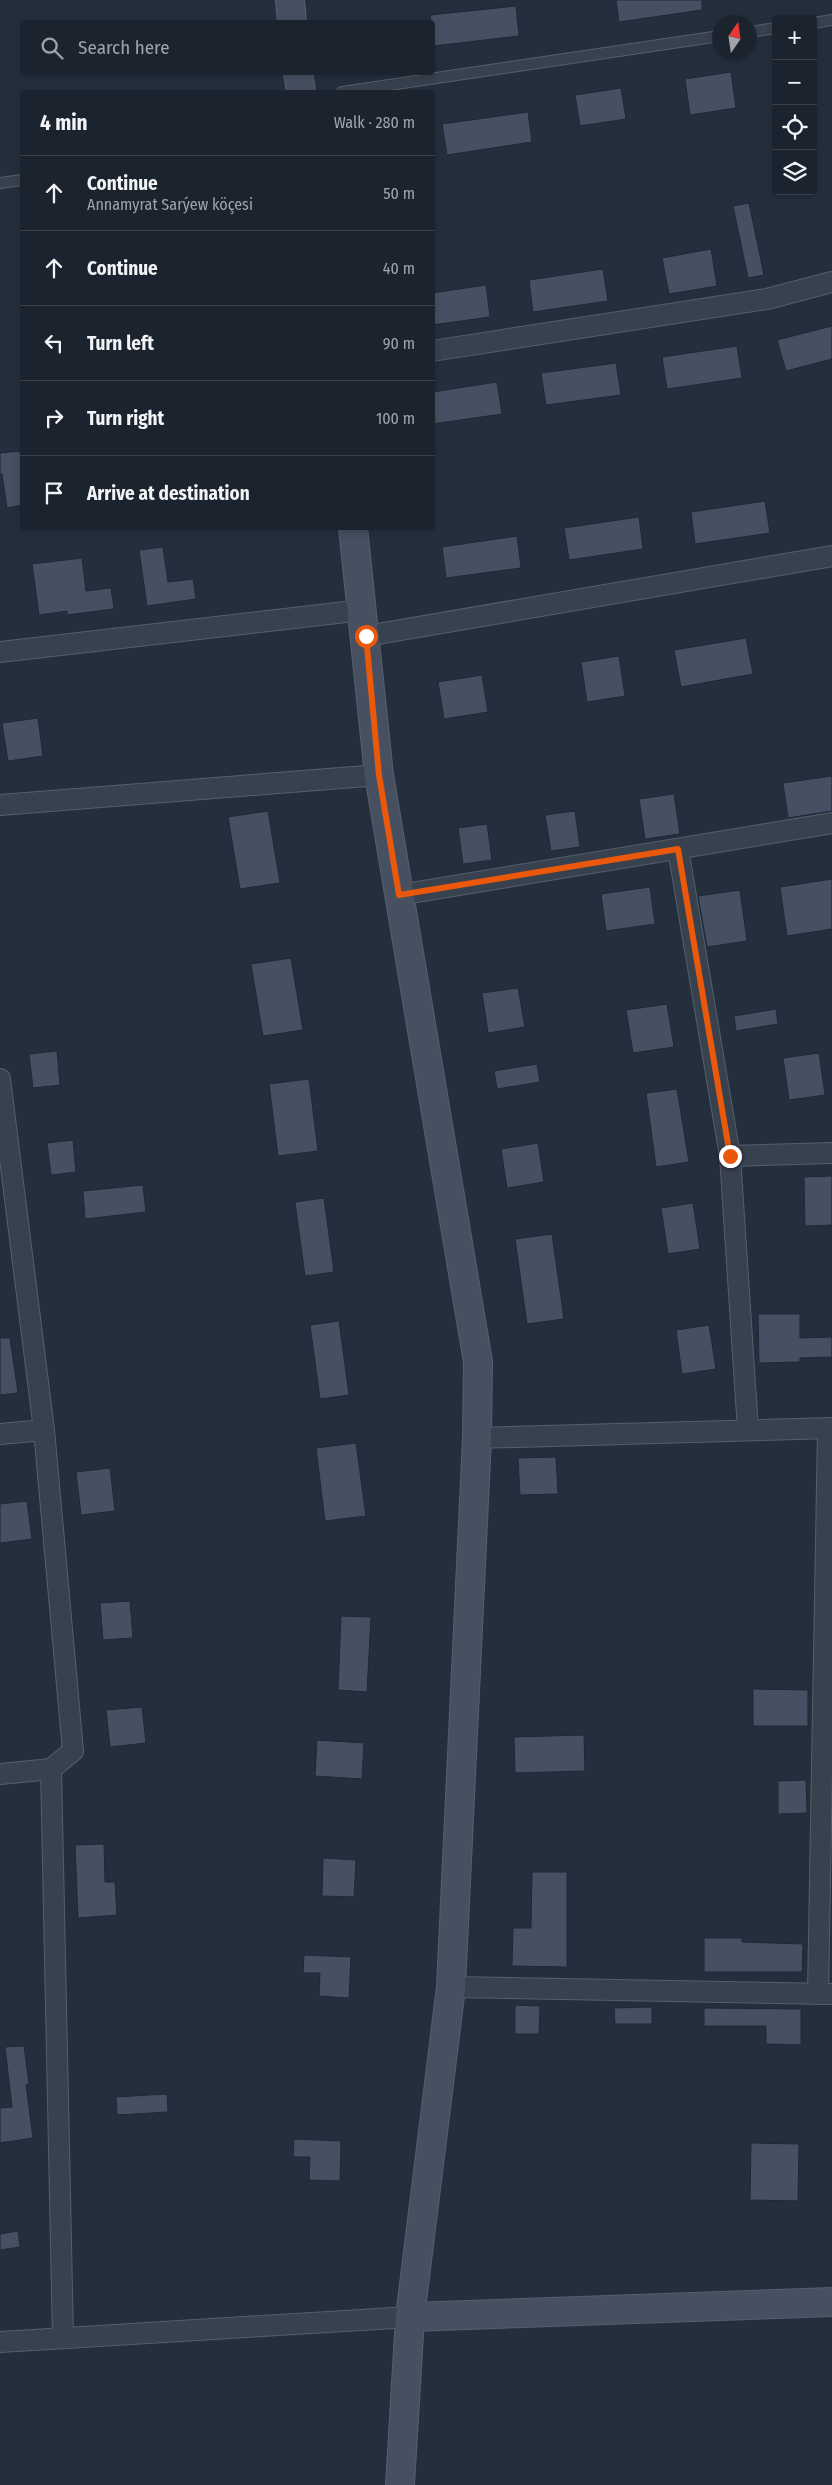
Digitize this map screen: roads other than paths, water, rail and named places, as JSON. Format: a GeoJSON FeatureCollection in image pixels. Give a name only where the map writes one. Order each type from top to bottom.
{"type":"FeatureCollection","features":[{"type":"Feature","properties":{"kind":"street"},"geometry":{"type":"LineString","coordinates":[[290,0],[292,20]]}},
{"type":"Feature","properties":{"kind":"street"},"geometry":{"type":"LineString","coordinates":[[298,75],[301,90]]}},
{"type":"Feature","properties":{"kind":"street"},"geometry":{"type":"LineString","coordinates":[[435,351],[766,299],[832,282]]}},
{"type":"Feature","properties":{"kind":"street"},"geometry":{"type":"LineString","coordinates":[[353,530],[379,775],[478,1362],[477,1438],[451,1987],[410,2318],[400,2485]]}},
{"type":"Feature","properties":{"kind":"street"},"geometry":{"type":"LineString","coordinates":[[0,652],[364,623],[832,556]]}},
{"type":"Feature","properties":{"kind":"street"},"geometry":{"type":"LineString","coordinates":[[0,805],[379,775]]}},
{"type":"Feature","properties":{"kind":"street"},"geometry":{"type":"LineString","coordinates":[[399,895],[832,823]]}},
{"type":"Feature","properties":{"kind":"street"},"geometry":{"type":"LineString","coordinates":[[678,849],[730,1156],[748,1430]]}},
{"type":"Feature","properties":{"kind":"street"},"geometry":{"type":"LineString","coordinates":[[0,1079],[44,1430],[73,1751],[51,1769],[0,1774]]}},
{"type":"Feature","properties":{"kind":"street"},"geometry":{"type":"LineString","coordinates":[[730,1156],[832,1152]]}},
{"type":"Feature","properties":{"kind":"street"},"geometry":{"type":"LineString","coordinates":[[451,1987],[825,1994],[830,1428],[477,1438]]}},
{"type":"Feature","properties":{"kind":"street"},"geometry":{"type":"LineString","coordinates":[[0,1434],[44,1430]]}},
{"type":"Feature","properties":{"kind":"street"},"geometry":{"type":"LineString","coordinates":[[51,1769],[63,2338]]}},
{"type":"Feature","properties":{"kind":"street"},"geometry":{"type":"LineString","coordinates":[[0,2342],[410,2318],[832,2302]]}},
{"type":"Feature","properties":{"kind":"lane"},"geometry":{"type":"LineString","coordinates":[[817,22],[832,20]]}},
{"type":"Feature","properties":{"kind":"lane"},"geometry":{"type":"LineString","coordinates":[[757,31],[772,29]]}},
{"type":"Feature","properties":{"kind":"lane"},"geometry":{"type":"LineString","coordinates":[[356,90],[712,37]]}},
{"type":"Feature","properties":{"kind":"lane"},"geometry":{"type":"LineString","coordinates":[[0,183],[20,180]]}}]}
